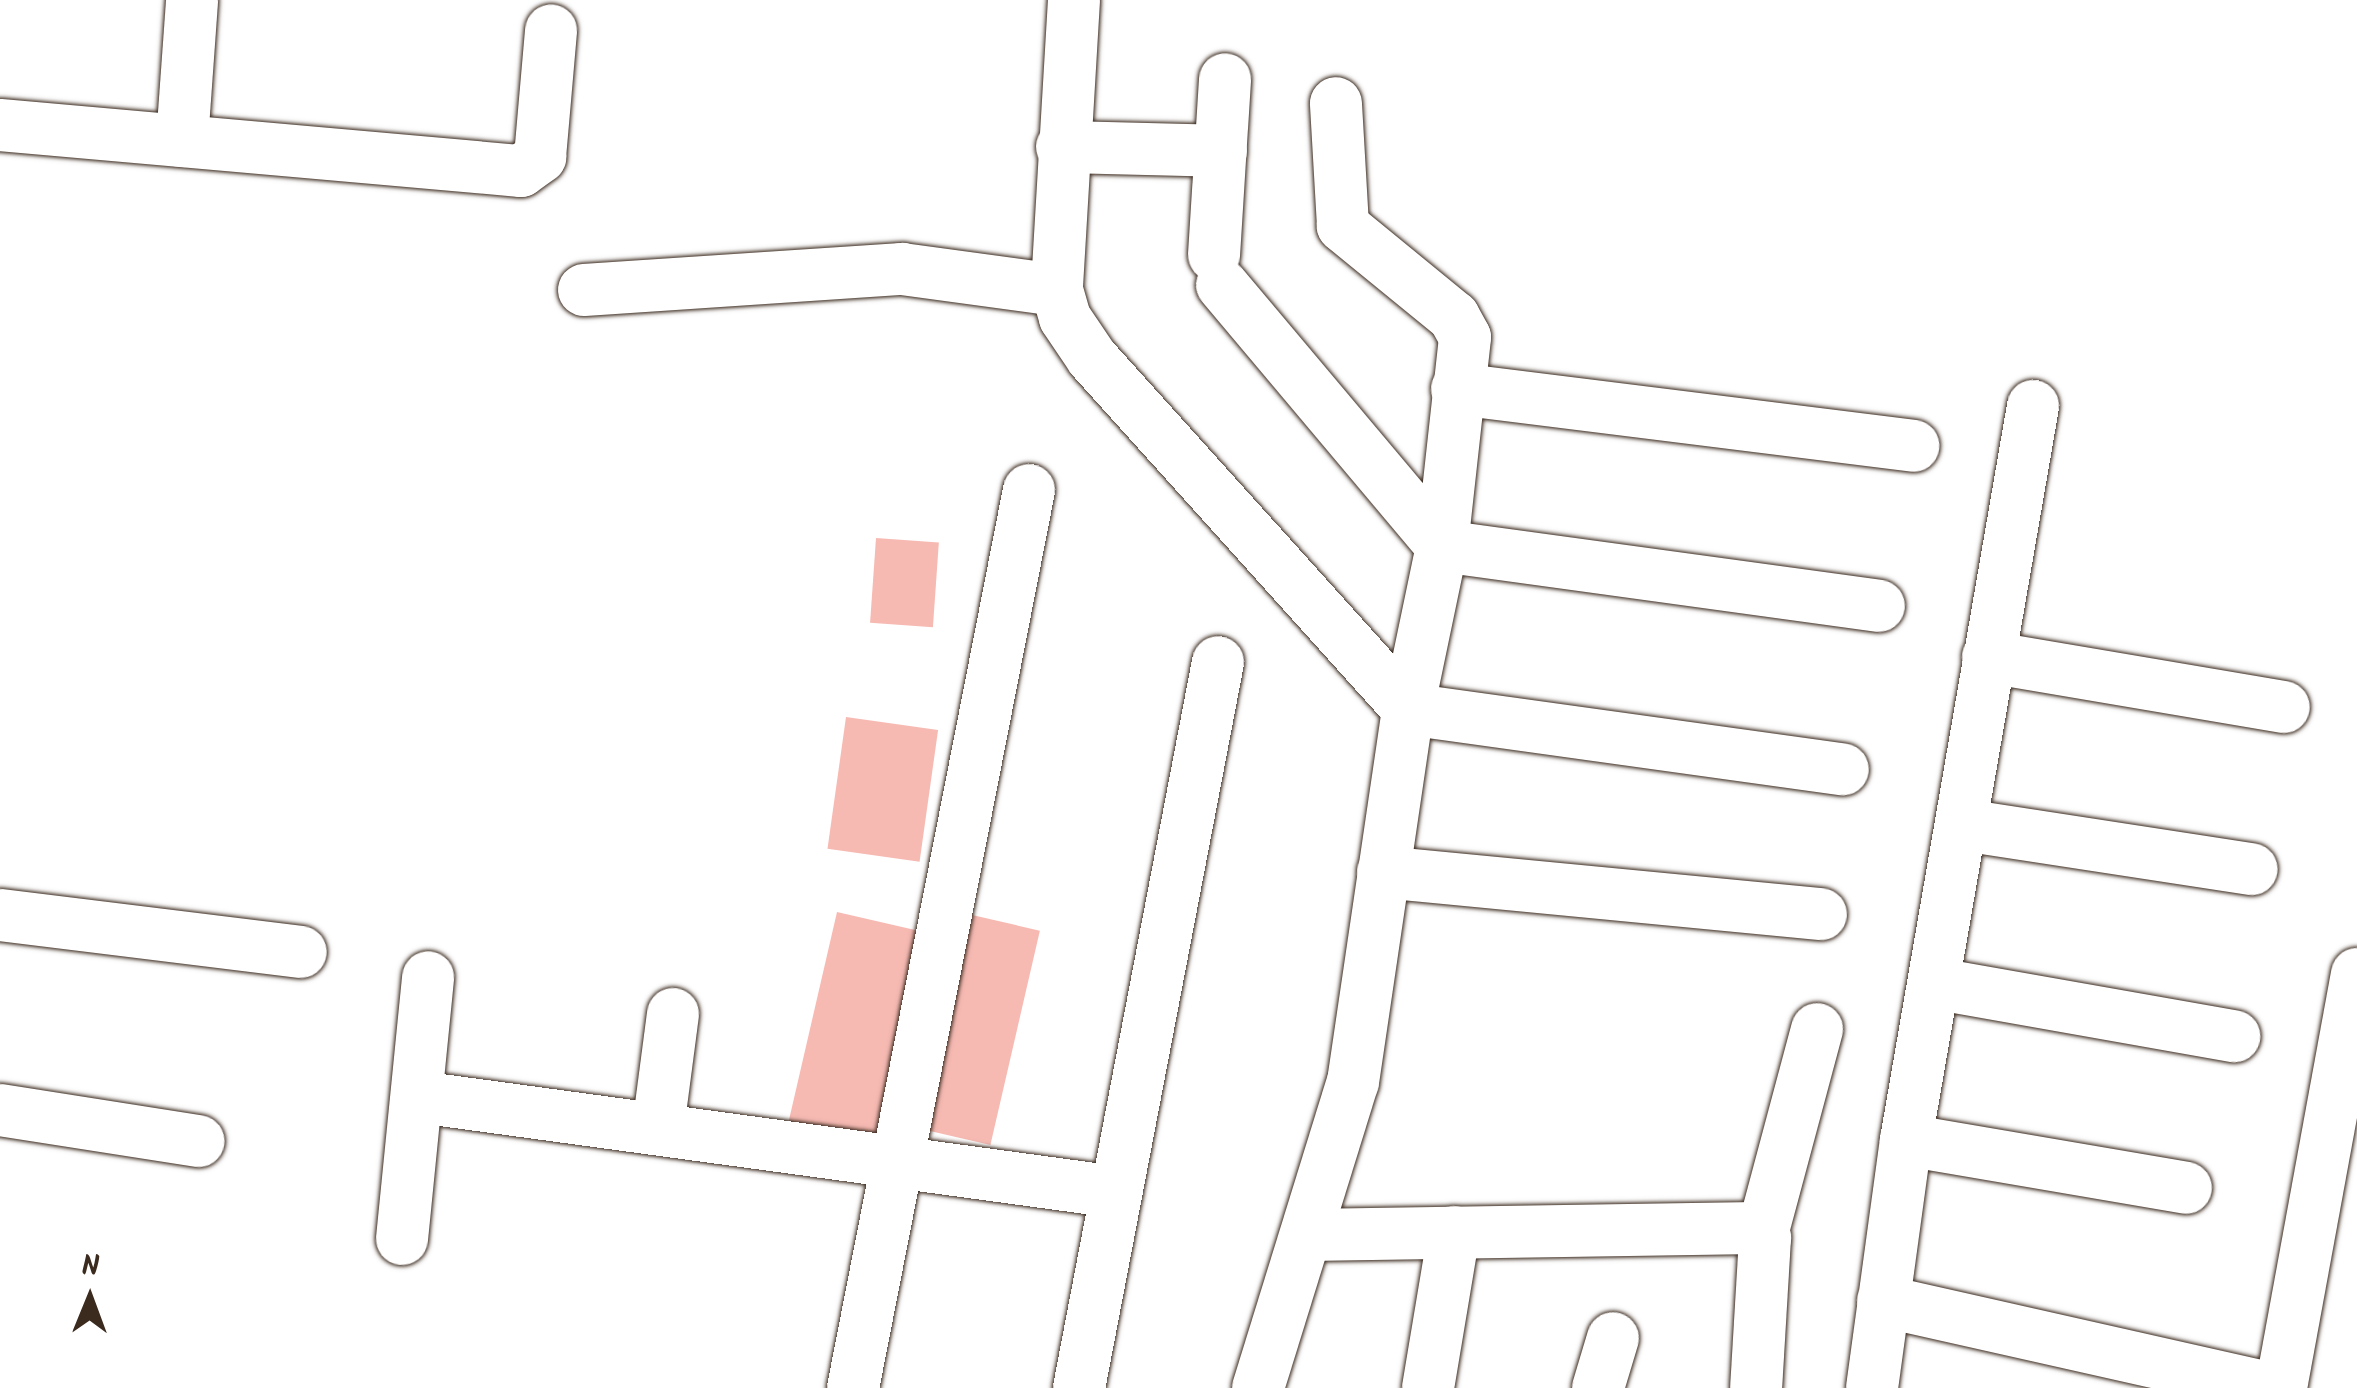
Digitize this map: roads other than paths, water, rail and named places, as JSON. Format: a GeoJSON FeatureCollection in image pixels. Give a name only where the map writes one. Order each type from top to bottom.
{"type":"FeatureCollection","features":[{"type":"Feature","properties":{"kind":"street"},"geometry":{"type":"LineString","coordinates":[[182,141],[192,0]]}},
{"type":"Feature","properties":{"kind":"street"},"geometry":{"type":"LineString","coordinates":[[1074,0],[1056,290],[1064,318],[1092,358],[1408,709],[1843,769]]}},
{"type":"Feature","properties":{"kind":"street"},"geometry":{"type":"LineString","coordinates":[[0,125],[534,168],[540,157],[551,30]]}},
{"type":"Feature","properties":{"kind":"street"},"geometry":{"type":"LineString","coordinates":[[1225,79],[1218,270],[1442,546],[1879,606]]}},
{"type":"Feature","properties":{"kind":"street"},"geometry":{"type":"LineString","coordinates":[[1258,1388],[1351,1093],[1408,709],[1442,546],[1463,328],[1343,226],[1336,104]]}},
{"type":"Feature","properties":{"kind":"street"},"geometry":{"type":"LineString","coordinates":[[1062,147],[1221,151]]}},
{"type":"Feature","properties":{"kind":"street"},"geometry":{"type":"LineString","coordinates":[[584,290],[902,268],[1056,290]]}},
{"type":"Feature","properties":{"kind":"street"},"geometry":{"type":"LineString","coordinates":[[1457,389],[1913,446]]}},
{"type":"Feature","properties":{"kind":"street"},"geometry":{"type":"LineString","coordinates":[[1872,1388],[1906,1140],[1938,984],[1988,657],[2033,406]]}},
{"type":"Feature","properties":{"kind":"street"},"geometry":{"type":"LineString","coordinates":[[853,1388],[1029,490]]}},
{"type":"Feature","properties":{"kind":"street"},"geometry":{"type":"LineString","coordinates":[[1988,657],[2284,707]]}},
{"type":"Feature","properties":{"kind":"street"},"geometry":{"type":"LineString","coordinates":[[1079,1388],[1218,662]]}},
{"type":"Feature","properties":{"kind":"street"},"geometry":{"type":"LineString","coordinates":[[1963,825],[2252,869]]}},
{"type":"Feature","properties":{"kind":"street"},"geometry":{"type":"LineString","coordinates":[[1383,872],[1821,914]]}},
{"type":"Feature","properties":{"kind":"street"},"geometry":{"type":"LineString","coordinates":[[0,915],[300,952]]}},
{"type":"Feature","properties":{"kind":"street"},"geometry":{"type":"LineString","coordinates":[[2281,1388],[2357,974]]}},
{"type":"Feature","properties":{"kind":"street"},"geometry":{"type":"LineString","coordinates":[[402,1239],[420,1097],[428,978]]}},
{"type":"Feature","properties":{"kind":"street"},"geometry":{"type":"LineString","coordinates":[[1938,984],[2234,1036]]}},
{"type":"Feature","properties":{"kind":"street"},"geometry":{"type":"LineString","coordinates":[[658,1128],[673,1014]]}},
{"type":"Feature","properties":{"kind":"street"},"geometry":{"type":"LineString","coordinates":[[1756,1388],[1763,1232],[1817,1028]]}},
{"type":"Feature","properties":{"kind":"street"},"geometry":{"type":"LineString","coordinates":[[420,1097],[896,1157],[1116,1192]]}},
{"type":"Feature","properties":{"kind":"street"},"geometry":{"type":"LineString","coordinates":[[0,1110],[198,1140]]}},
{"type":"Feature","properties":{"kind":"street"},"geometry":{"type":"LineString","coordinates":[[1906,1140],[2186,1188]]}},
{"type":"Feature","properties":{"kind":"street"},"geometry":{"type":"LineString","coordinates":[[1428,1388],[1454,1232]]}},
{"type":"Feature","properties":{"kind":"street"},"geometry":{"type":"LineString","coordinates":[[1307,1235],[1763,1232]]}},
{"type":"Feature","properties":{"kind":"street"},"geometry":{"type":"LineString","coordinates":[[1883,1301],[2270,1388]]}},
{"type":"Feature","properties":{"kind":"street"},"geometry":{"type":"LineString","coordinates":[[1598,1388],[1613,1338]]}}]}
